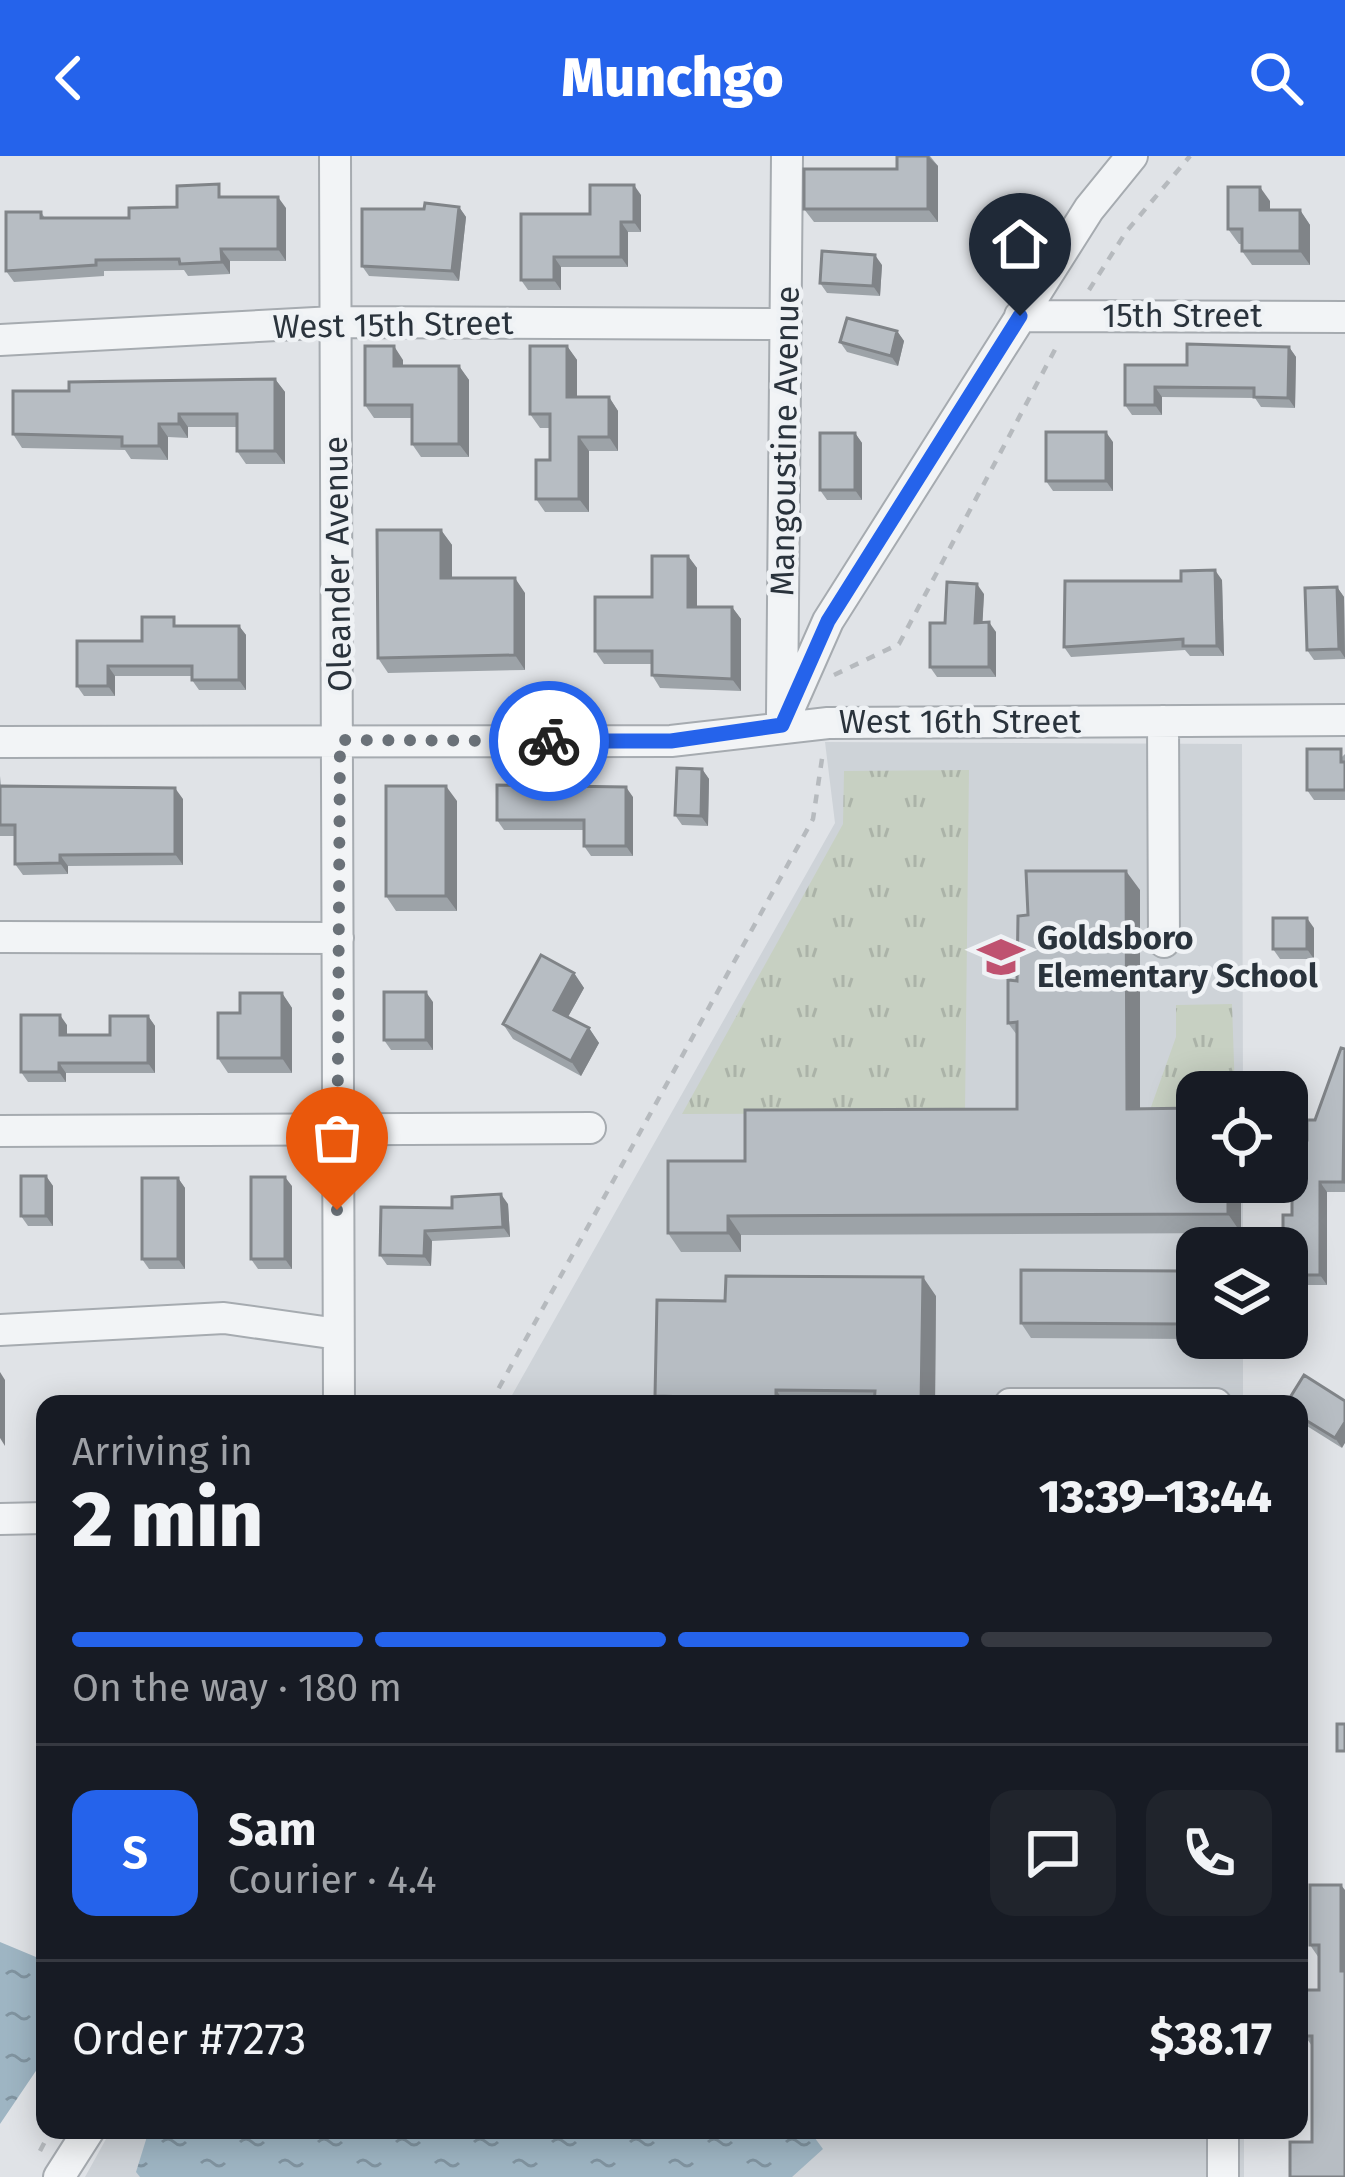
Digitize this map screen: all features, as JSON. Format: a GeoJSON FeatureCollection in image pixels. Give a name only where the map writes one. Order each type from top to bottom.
{"type":"FeatureCollection","features":[{"type":"Feature","properties":{"kind":"street","name":"Oleander Avenue"},"geometry":{"type":"LineString","coordinates":[[335,156],[339,1395]]}},
{"type":"Feature","properties":{"kind":"street","name":"Mangoustine Avenue"},"geometry":{"type":"LineString","coordinates":[[782,725],[788,156]]}},
{"type":"Feature","properties":{"kind":"street"},"geometry":{"type":"LineString","coordinates":[[782,725],[828,621],[1089,208],[1132,156]]}},
{"type":"Feature","properties":{"kind":"street","name":"15th Street"},"geometry":{"type":"LineString","coordinates":[[1020,316],[1345,317]]}},
{"type":"Feature","properties":{"kind":"street","name":"West 15th Street"},"geometry":{"type":"LineString","coordinates":[[0,340],[334,322],[786,324]]}},
{"type":"Feature","properties":{"kind":"street","name":"West 16th Street"},"geometry":{"type":"LineString","coordinates":[[0,742],[671,741],[828,723],[1345,720]]}},
{"type":"Feature","properties":{"kind":"street"},"geometry":{"type":"LineString","coordinates":[[1162,721],[1164,942]]}},
{"type":"Feature","properties":{"kind":"street"},"geometry":{"type":"LineString","coordinates":[[0,937],[338,938]]}},
{"type":"Feature","properties":{"kind":"street"},"geometry":{"type":"LineString","coordinates":[[0,1131],[590,1128]]}},
{"type":"Feature","properties":{"kind":"street"},"geometry":{"type":"LineString","coordinates":[[0,1330],[224,1318],[338,1334]]}},
{"type":"Feature","properties":{"kind":"street"},"geometry":{"type":"LineString","coordinates":[[0,1519],[36,1519]]}},
{"type":"Feature","properties":{"kind":"street"},"geometry":{"type":"LineString","coordinates":[[59,2177],[83,2139]]}},
{"type":"Feature","properties":{"kind":"street"},"geometry":{"type":"LineString","coordinates":[[1223,2139],[1223,2177]]}},
{"type":"Feature","properties":{"kind":"path"},"geometry":{"type":"LineString","coordinates":[[833,676],[899,644],[1073,316],[1126,232],[1190,156]]}},
{"type":"Feature","properties":{"kind":"path"},"geometry":{"type":"LineString","coordinates":[[495,1395],[813,819],[828,723]]}},
{"type":"Feature","properties":{"kind":"shaded area","name":"Goldsboro Elementary School"},"geometry":{"type":"Polygon","coordinates":[[[825,742],[1242,744],[1243,1071],[1176,1071],[1176,1203],[1243,1203],[1243,1227],[1176,1227],[1176,1359],[1243,1359],[1243,1395],[512,1395],[835,823],[825,742]]]}},
{"type":"Feature","properties":{"kind":"shaded area"},"geometry":{"type":"Polygon","coordinates":[[[106,2139],[1244,2139],[1244,2177],[85,2177],[106,2139]]]}},
{"type":"Feature","properties":{"kind":"green space"},"geometry":{"type":"Polygon","coordinates":[[[969,770],[965,1113],[682,1114],[843,824],[844,771],[969,770]]]}},
{"type":"Feature","properties":{"kind":"green space"},"geometry":{"type":"Polygon","coordinates":[[[1232,1004],[1234,1071],[1176,1071],[1176,1108],[1151,1107],[1176,1037],[1176,1005],[1232,1004]]]}},
{"type":"Feature","properties":{"kind":"water"},"geometry":{"type":"Polygon","coordinates":[[[0,1942],[36,1957],[36,2071],[0,2124],[0,1942]]]}},
{"type":"Feature","properties":{"kind":"water"},"geometry":{"type":"Polygon","coordinates":[[[146,2139],[816,2139],[823,2149],[792,2177],[140,2177],[136,2172],[146,2139]]]}},
{"type":"Feature","properties":{"kind":"building"},"geometry":{"type":"Polygon","coordinates":[[[897,156],[928,156],[928,209],[804,209],[804,169],[897,169],[897,156]]]}},
{"type":"Feature","properties":{"kind":"building"},"geometry":{"type":"Polygon","coordinates":[[[219,184],[219,197],[278,197],[278,249],[221,249],[222,262],[96,260],[96,265],[6,271],[6,212],[41,212],[41,218],[129,218],[129,208],[177,207],[177,186],[219,184]]]}},
{"type":"Feature","properties":{"kind":"building"},"geometry":{"type":"Polygon","coordinates":[[[590,185],[634,185],[634,222],[621,222],[621,257],[554,257],[554,280],[521,280],[521,214],[590,214],[590,185]]]}},
{"type":"Feature","properties":{"kind":"building"},"geometry":{"type":"Polygon","coordinates":[[[1228,187],[1260,187],[1260,210],[1300,210],[1300,251],[1242,251],[1242,229],[1228,229],[1228,187]]]}},
{"type":"Feature","properties":{"kind":"building"},"geometry":{"type":"Polygon","coordinates":[[[425,203],[459,207],[452,271],[362,266],[362,209],[424,209],[425,203]]]}},
{"type":"Feature","properties":{"kind":"building"},"geometry":{"type":"Polygon","coordinates":[[[822,251],[875,255],[873,286],[820,283],[822,251]]]}},
{"type":"Feature","properties":{"kind":"building"},"geometry":{"type":"Polygon","coordinates":[[[847,318],[897,331],[891,356],[840,342],[847,318]]]}},
{"type":"Feature","properties":{"kind":"building"},"geometry":{"type":"Polygon","coordinates":[[[1187,344],[1289,347],[1288,398],[1254,397],[1254,388],[1155,387],[1155,405],[1125,405],[1125,365],[1187,365],[1187,344]]]}},
{"type":"Feature","properties":{"kind":"building"},"geometry":{"type":"Polygon","coordinates":[[[365,346],[394,346],[394,366],[459,366],[459,444],[412,444],[412,405],[365,405],[365,346]]]}},
{"type":"Feature","properties":{"kind":"building"},"geometry":{"type":"Polygon","coordinates":[[[530,346],[567,346],[567,397],[609,397],[609,437],[579,437],[579,499],[536,499],[536,460],[550,460],[550,414],[530,414],[530,346]]]}},
{"type":"Feature","properties":{"kind":"building"},"geometry":{"type":"Polygon","coordinates":[[[275,379],[275,451],[237,451],[237,414],[179,414],[179,424],[159,424],[159,446],[122,446],[122,437],[13,434],[13,391],[69,391],[69,382],[275,379]]]}},
{"type":"Feature","properties":{"kind":"building"},"geometry":{"type":"Polygon","coordinates":[[[1046,432],[1106,432],[1106,481],[1046,481],[1046,432]]]}},
{"type":"Feature","properties":{"kind":"building"},"geometry":{"type":"Polygon","coordinates":[[[820,433],[855,433],[855,490],[820,490],[820,433]]]}},
{"type":"Feature","properties":{"kind":"building"},"geometry":{"type":"Polygon","coordinates":[[[377,530],[441,530],[441,578],[515,578],[515,655],[378,658],[377,530]]]}},
{"type":"Feature","properties":{"kind":"building"},"geometry":{"type":"Polygon","coordinates":[[[652,556],[688,556],[688,607],[732,607],[732,679],[652,675],[652,651],[595,651],[595,597],[652,597],[652,556]]]}},
{"type":"Feature","properties":{"kind":"building"},"geometry":{"type":"Polygon","coordinates":[[[1215,570],[1217,646],[1183,646],[1183,639],[1064,647],[1065,581],[1181,581],[1181,571],[1215,570]]]}},
{"type":"Feature","properties":{"kind":"building"},"geometry":{"type":"Polygon","coordinates":[[[947,582],[977,584],[975,623],[989,622],[989,667],[930,667],[930,623],[945,623],[947,582]]]}},
{"type":"Feature","properties":{"kind":"building"},"geometry":{"type":"Polygon","coordinates":[[[1337,587],[1339,649],[1307,650],[1305,588],[1337,587]]]}},
{"type":"Feature","properties":{"kind":"building"},"geometry":{"type":"Polygon","coordinates":[[[142,617],[174,617],[174,626],[239,626],[239,680],[192,680],[192,666],[108,666],[108,686],[77,686],[77,641],[142,641],[142,617]]]}},
{"type":"Feature","properties":{"kind":"building"},"geometry":{"type":"Polygon","coordinates":[[[1307,749],[1341,749],[1345,790],[1307,790],[1307,749]]]}},
{"type":"Feature","properties":{"kind":"building"},"geometry":{"type":"Polygon","coordinates":[[[677,768],[702,769],[701,816],[675,815],[677,768]]]}},
{"type":"Feature","properties":{"kind":"building"},"geometry":{"type":"Polygon","coordinates":[[[497,785],[626,787],[626,846],[584,846],[584,820],[497,820],[497,785]]]}},
{"type":"Feature","properties":{"kind":"building"},"geometry":{"type":"Polygon","coordinates":[[[0,786],[175,788],[175,854],[60,855],[60,863],[15,864],[15,825],[0,825],[0,786]]]}},
{"type":"Feature","properties":{"kind":"building"},"geometry":{"type":"Polygon","coordinates":[[[386,786],[446,786],[446,896],[386,896],[386,786]]]}},
{"type":"Feature","properties":{"kind":"building"},"geometry":{"type":"Polygon","coordinates":[[[1026,871],[1126,871],[1127,1109],[1176,1108],[1176,1203],[1228,1203],[1228,1214],[728,1216],[728,1233],[668,1233],[668,1161],[745,1161],[745,1110],[1017,1109],[1017,1022],[1008,1023],[1008,980],[1017,981],[1018,916],[1028,915],[1026,871]]]}},
{"type":"Feature","properties":{"kind":"building"},"geometry":{"type":"Polygon","coordinates":[[[1273,918],[1307,918],[1307,949],[1273,949],[1273,918]]]}},
{"type":"Feature","properties":{"kind":"building"},"geometry":{"type":"Polygon","coordinates":[[[541,955],[574,973],[554,1010],[589,1028],[571,1061],[503,1024],[541,955]]]}},
{"type":"Feature","properties":{"kind":"building"},"geometry":{"type":"Polygon","coordinates":[[[384,992],[426,992],[426,1040],[384,1040],[384,992]]]}},
{"type":"Feature","properties":{"kind":"building"},"geometry":{"type":"Polygon","coordinates":[[[240,993],[282,993],[282,1058],[218,1058],[218,1013],[240,1013],[240,993]]]}},
{"type":"Feature","properties":{"kind":"building"},"geometry":{"type":"Polygon","coordinates":[[[21,1015],[60,1015],[60,1035],[110,1035],[110,1016],[148,1016],[148,1063],[59,1063],[59,1072],[21,1072],[21,1015]]]}},
{"type":"Feature","properties":{"kind":"building"},"geometry":{"type":"Polygon","coordinates":[[[1341,1048],[1345,1049],[1343,1182],[1320,1182],[1320,1275],[1308,1275],[1308,1227],[1283,1227],[1283,1215],[1292,1215],[1292,1203],[1308,1203],[1308,1120],[1315,1120],[1341,1048]]]}},
{"type":"Feature","properties":{"kind":"building"},"geometry":{"type":"Polygon","coordinates":[[[21,1176],[46,1176],[46,1216],[21,1216],[21,1176]]]}},
{"type":"Feature","properties":{"kind":"building"},"geometry":{"type":"Polygon","coordinates":[[[251,1177],[285,1177],[285,1259],[251,1259],[251,1177]]]}},
{"type":"Feature","properties":{"kind":"building"},"geometry":{"type":"Polygon","coordinates":[[[142,1178],[178,1178],[178,1259],[142,1259],[142,1178]]]}},
{"type":"Feature","properties":{"kind":"building"},"geometry":{"type":"Polygon","coordinates":[[[501,1194],[503,1227],[425,1231],[424,1256],[380,1255],[381,1207],[452,1208],[452,1197],[501,1194]]]}},
{"type":"Feature","properties":{"kind":"building"},"geometry":{"type":"Polygon","coordinates":[[[1021,1270],[1176,1271],[1176,1324],[1021,1323],[1021,1270]]]}},
{"type":"Feature","properties":{"kind":"building"},"geometry":{"type":"Polygon","coordinates":[[[726,1276],[923,1277],[921,1395],[776,1390],[776,1395],[655,1395],[657,1300],[725,1301],[726,1276]]]}},
{"type":"Feature","properties":{"kind":"building"},"geometry":{"type":"Polygon","coordinates":[[[1304,1375],[1345,1401],[1345,1422],[1335,1438],[1308,1422],[1308,1395],[1292,1395],[1304,1375]]]}},
{"type":"Feature","properties":{"kind":"building"},"geometry":{"type":"Polygon","coordinates":[[[1337,1724],[1345,1724],[1345,1751],[1337,1751],[1337,1724]]]}},
{"type":"Feature","properties":{"kind":"building"},"geometry":{"type":"Polygon","coordinates":[[[1310,1885],[1341,1885],[1345,2177],[1290,2177],[1290,2142],[1312,2142],[1308,1990],[1319,1990],[1319,1945],[1310,1945],[1310,1885]]]}},
{"type":"Feature","properties":{"kind":"way so far"},"geometry":{"type":"LineString","coordinates":[[337,1210],[340,740],[549,741]]}},
{"type":"Feature","properties":{"kind":"place","name":"Goldsboro Elementary School"},"geometry":{"type":"Point","coordinates":[1001,957]}},
{"type":"Feature","properties":{"kind":"route"},"geometry":{"type":"LineString","coordinates":[[549,741],[671,741],[782,725],[828,621],[1020,316]]}}]}
